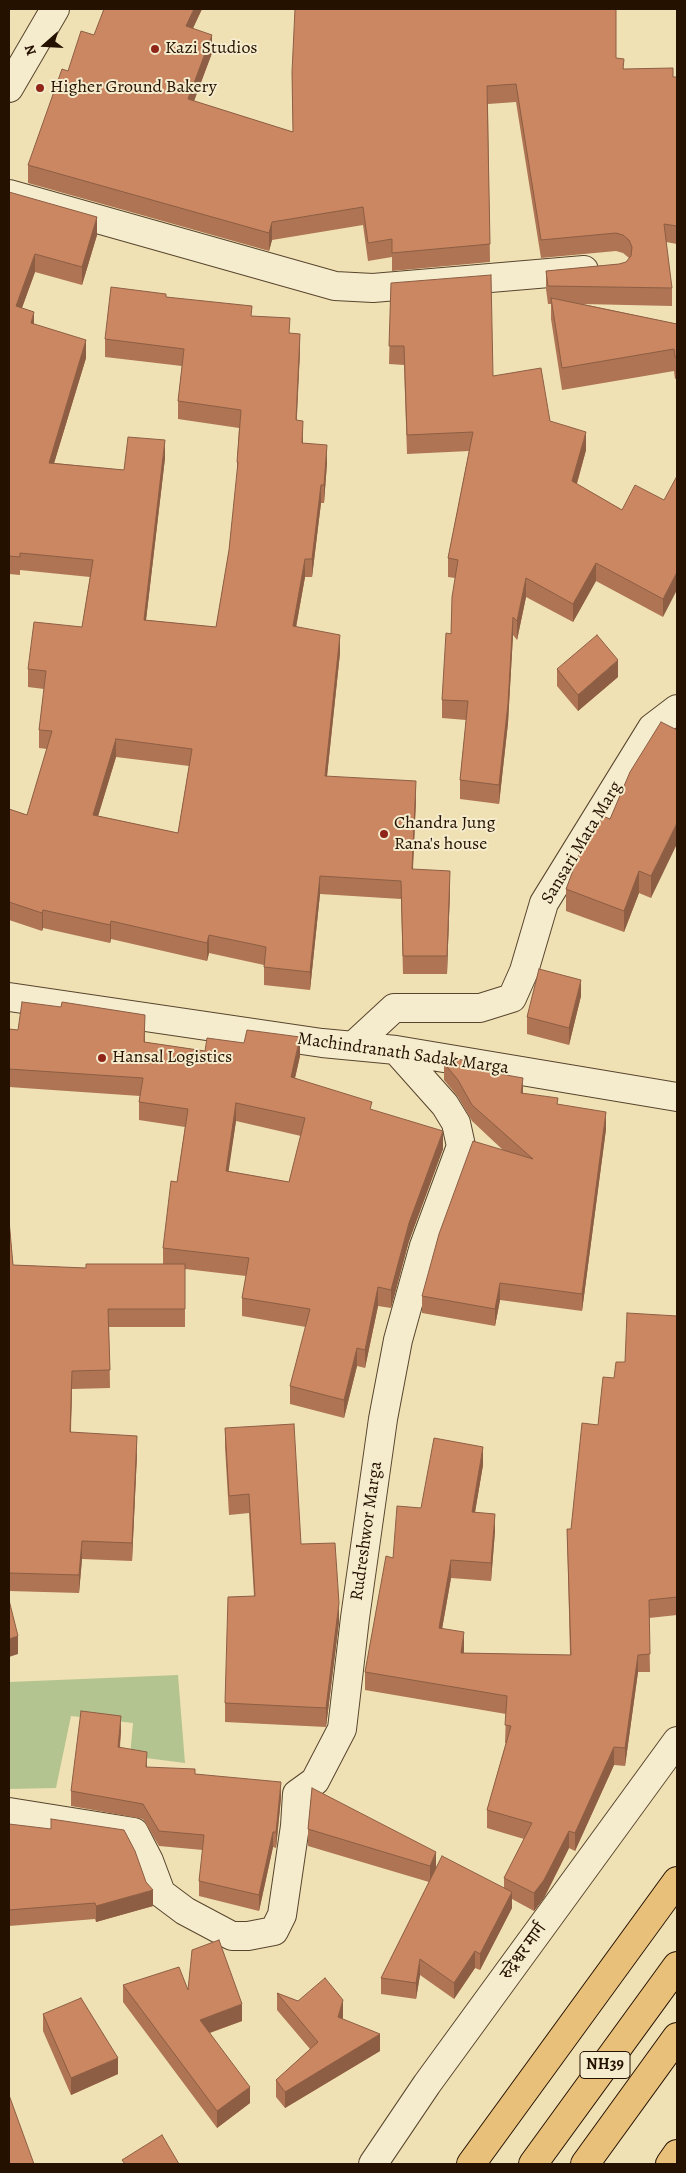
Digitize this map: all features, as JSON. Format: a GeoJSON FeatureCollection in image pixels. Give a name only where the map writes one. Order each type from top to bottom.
{"type":"FeatureCollection","features":[{"type":"Feature","properties":{"kind":"main road"},"geometry":{"type":"LineString","coordinates":[[472,2164],[677,1881]]}},
{"type":"Feature","properties":{"kind":"main road","name":"NH39"},"geometry":{"type":"LineString","coordinates":[[533,2164],[677,1966]]}},
{"type":"Feature","properties":{"kind":"main road","name":"NH39"},"geometry":{"type":"LineString","coordinates":[[585,2164],[677,2037]]}},
{"type":"Feature","properties":{"kind":"main road"},"geometry":{"type":"LineString","coordinates":[[670,2164],[677,2154]]}},
{"type":"Feature","properties":{"kind":"street"},"geometry":{"type":"LineString","coordinates":[[9,88],[54,9]]}},
{"type":"Feature","properties":{"kind":"street"},"geometry":{"type":"LineString","coordinates":[[9,194],[335,286],[373,288],[607,268]]}},
{"type":"Feature","properties":{"kind":"street","name":"Sansari Mata Marg"},"geometry":{"type":"LineString","coordinates":[[354,1045],[394,1008],[480,1008],[512,998],[524,971],[544,903],[652,728],[677,709]]}},
{"type":"Feature","properties":{"kind":"street","name":"Machindranath Sadak Marga"},"geometry":{"type":"LineString","coordinates":[[9,996],[322,1044],[354,1045],[396,1050],[677,1097]]}},
{"type":"Feature","properties":{"kind":"street","name":"Rudreshwor Marga"},"geometry":{"type":"LineString","coordinates":[[9,1812],[134,1832],[149,1860],[161,1893],[185,1911],[232,1936],[248,1936],[274,1931],[282,1915],[297,1794],[314,1781],[342,1729],[356,1609],[383,1418],[398,1340],[424,1246],[461,1146],[456,1123],[445,1105],[396,1050]]}},
{"type":"Feature","properties":{"kind":"street","name":"रुद्रेश्वर मार्ग"},"geometry":{"type":"LineString","coordinates":[[373,2164],[428,2084],[677,1741]]}},
{"type":"Feature","properties":{"kind":"green space"},"geometry":{"type":"Polygon","coordinates":[[[178,1675],[185,1763],[130,1756],[133,1723],[71,1716],[56,1788],[9,1789],[9,1682],[178,1675]]]}},
{"type":"Feature","properties":{"kind":"building"},"geometry":{"type":"Polygon","coordinates":[[[104,9],[194,9],[186,26],[212,35],[188,99],[293,132],[292,72],[295,9],[616,9],[616,58],[624,59],[623,69],[673,68],[673,77],[677,77],[677,226],[664,224],[672,288],[548,286],[546,271],[619,264],[626,262],[631,256],[632,247],[629,240],[623,235],[616,233],[541,240],[516,84],[487,86],[490,244],[392,253],[392,239],[368,243],[363,207],[272,222],[269,233],[28,165],[62,69],[68,71],[81,31],[94,35],[104,9]]]}},
{"type":"Feature","properties":{"kind":"building"},"geometry":{"type":"Polygon","coordinates":[[[9,192],[97,217],[82,267],[35,254],[16,306],[34,312],[31,323],[86,340],[49,463],[124,470],[128,437],[165,440],[144,620],[216,627],[229,550],[241,410],[178,401],[184,349],[105,339],[111,287],[166,294],[166,297],[252,306],[251,316],[290,318],[289,333],[300,334],[296,420],[303,421],[302,443],[327,445],[324,485],[321,485],[312,559],[305,559],[293,626],[340,635],[325,776],[416,781],[412,869],[450,871],[447,956],[403,956],[401,881],[320,876],[310,972],[264,967],[266,947],[209,935],[207,943],[111,921],[110,925],[43,910],[42,913],[9,902],[9,809],[27,815],[52,731],[39,730],[46,671],[28,669],[34,622],[82,627],[93,560],[20,553],[20,557],[9,556],[9,192]],[[116,739],[93,815],[178,833],[192,749],[116,739]]]}},
{"type":"Feature","properties":{"kind":"building"},"geometry":{"type":"Polygon","coordinates":[[[491,275],[493,376],[541,368],[550,421],[586,432],[572,481],[622,510],[635,485],[664,500],[677,476],[677,572],[663,599],[596,563],[573,604],[526,578],[517,621],[513,617],[508,704],[499,785],[460,780],[468,701],[442,700],[446,633],[451,634],[452,597],[458,560],[448,558],[473,432],[407,435],[404,346],[389,346],[391,283],[491,275]]]}},
{"type":"Feature","properties":{"kind":"building"},"geometry":{"type":"Polygon","coordinates":[[[551,298],[677,324],[677,357],[675,357],[674,349],[562,368],[551,298]]]}},
{"type":"Feature","properties":{"kind":"building"},"geometry":{"type":"Polygon","coordinates":[[[597,635],[618,660],[578,695],[557,669],[597,635]]]}},
{"type":"Feature","properties":{"kind":"building"},"geometry":{"type":"Polygon","coordinates":[[[661,722],[677,730],[677,823],[651,876],[639,871],[624,911],[566,889],[580,852],[603,816],[610,819],[630,772],[661,722]]]}},
{"type":"Feature","properties":{"kind":"building"},"geometry":{"type":"Polygon","coordinates":[[[539,969],[581,980],[569,1028],[527,1017],[539,969]]]}},
{"type":"Feature","properties":{"kind":"building"},"geometry":{"type":"Polygon","coordinates":[[[22,1002],[61,1007],[62,1002],[145,1015],[144,1042],[205,1051],[207,1038],[244,1043],[247,1030],[300,1037],[291,1077],[372,1102],[370,1109],[443,1131],[409,1223],[391,1290],[378,1287],[365,1350],[357,1348],[344,1400],[290,1386],[310,1309],[242,1298],[249,1258],[163,1248],[171,1181],[177,1182],[188,1109],[139,1102],[143,1078],[9,1069],[9,1029],[18,1030],[22,1002]],[[236,1103],[226,1171],[289,1182],[305,1118],[236,1103]]]}},
{"type":"Feature","properties":{"kind":"building"},"geometry":{"type":"Polygon","coordinates":[[[451,1058],[479,1063],[478,1070],[523,1078],[521,1093],[558,1098],[557,1104],[606,1112],[582,1294],[500,1283],[495,1309],[422,1296],[439,1234],[473,1141],[533,1159],[472,1105],[458,1080],[444,1063],[449,1064],[451,1058]]]}},
{"type":"Feature","properties":{"kind":"building"},"geometry":{"type":"Polygon","coordinates":[[[9,1220],[13,1265],[86,1268],[86,1264],[185,1264],[185,1309],[108,1309],[110,1370],[72,1371],[70,1432],[137,1436],[132,1543],[82,1541],[79,1575],[9,1573],[9,1220]]]}},
{"type":"Feature","properties":{"kind":"building"},"geometry":{"type":"Polygon","coordinates":[[[627,1313],[677,1316],[677,1597],[649,1600],[650,1654],[638,1655],[625,1748],[614,1747],[575,1833],[569,1831],[544,1880],[534,1893],[504,1878],[532,1823],[487,1810],[511,1726],[505,1725],[507,1696],[365,1672],[386,1556],[393,1558],[397,1506],[421,1508],[434,1438],[483,1447],[472,1512],[495,1514],[491,1563],[451,1560],[439,1628],[464,1632],[461,1653],[571,1655],[567,1529],[571,1529],[582,1423],[598,1425],[603,1377],[614,1378],[616,1362],[625,1362],[627,1313]]]}},
{"type":"Feature","properties":{"kind":"building"},"geometry":{"type":"Polygon","coordinates":[[[294,1424],[301,1544],[335,1543],[339,1603],[326,1708],[225,1703],[228,1597],[255,1596],[249,1494],[229,1496],[225,1428],[294,1424]]]}},
{"type":"Feature","properties":{"kind":"building"},"geometry":{"type":"Polygon","coordinates":[[[9,1600],[18,1636],[9,1639],[9,1600]]]}},
{"type":"Feature","properties":{"kind":"building"},"geometry":{"type":"Polygon","coordinates":[[[81,1711],[121,1716],[118,1747],[147,1752],[146,1767],[195,1769],[195,1774],[281,1782],[276,1832],[273,1832],[259,1895],[199,1881],[204,1835],[159,1831],[143,1804],[71,1791],[81,1711]]]}},
{"type":"Feature","properties":{"kind":"building"},"geometry":{"type":"Polygon","coordinates":[[[312,1788],[436,1852],[430,1866],[308,1829],[312,1788]]]}},
{"type":"Feature","properties":{"kind":"building"},"geometry":{"type":"Polygon","coordinates":[[[51,1819],[124,1830],[135,1851],[146,1882],[153,1890],[96,1906],[95,1903],[9,1910],[9,1824],[51,1829],[51,1819]]]}},
{"type":"Feature","properties":{"kind":"building"},"geometry":{"type":"Polygon","coordinates":[[[442,1856],[512,1892],[480,1954],[475,1951],[454,1983],[420,1959],[416,1983],[381,1978],[442,1856]]]}},
{"type":"Feature","properties":{"kind":"building"},"geometry":{"type":"Polygon","coordinates":[[[219,1940],[242,2004],[200,2020],[250,2087],[217,2111],[123,1985],[179,1967],[188,1990],[192,1950],[219,1940]]]}},
{"type":"Feature","properties":{"kind":"building"},"geometry":{"type":"Polygon","coordinates":[[[325,1978],[343,2000],[338,2017],[380,2034],[285,2092],[276,2080],[318,2042],[277,1993],[298,2001],[325,1978]]]}},
{"type":"Feature","properties":{"kind":"building"},"geometry":{"type":"Polygon","coordinates":[[[81,1998],[118,2058],[71,2078],[43,2014],[81,1998]]]}},
{"type":"Feature","properties":{"kind":"building"},"geometry":{"type":"Polygon","coordinates":[[[9,2095],[34,2164],[9,2164],[9,2095]]]}},
{"type":"Feature","properties":{"kind":"building"},"geometry":{"type":"Polygon","coordinates":[[[162,2135],[179,2164],[125,2164],[122,2160],[162,2135]]]}},
{"type":"Feature","properties":{"kind":"place","name":"Kazi Studios"},"geometry":{"type":"Point","coordinates":[155,49]}},
{"type":"Feature","properties":{"kind":"place","name":"Higher Ground Bakery"},"geometry":{"type":"Point","coordinates":[40,88]}},
{"type":"Feature","properties":{"kind":"place","name":"Chandra Jung Rana's house"},"geometry":{"type":"Point","coordinates":[384,834]}},
{"type":"Feature","properties":{"kind":"place","name":"Hansal Logistics"},"geometry":{"type":"Point","coordinates":[102,1058]}}]}
